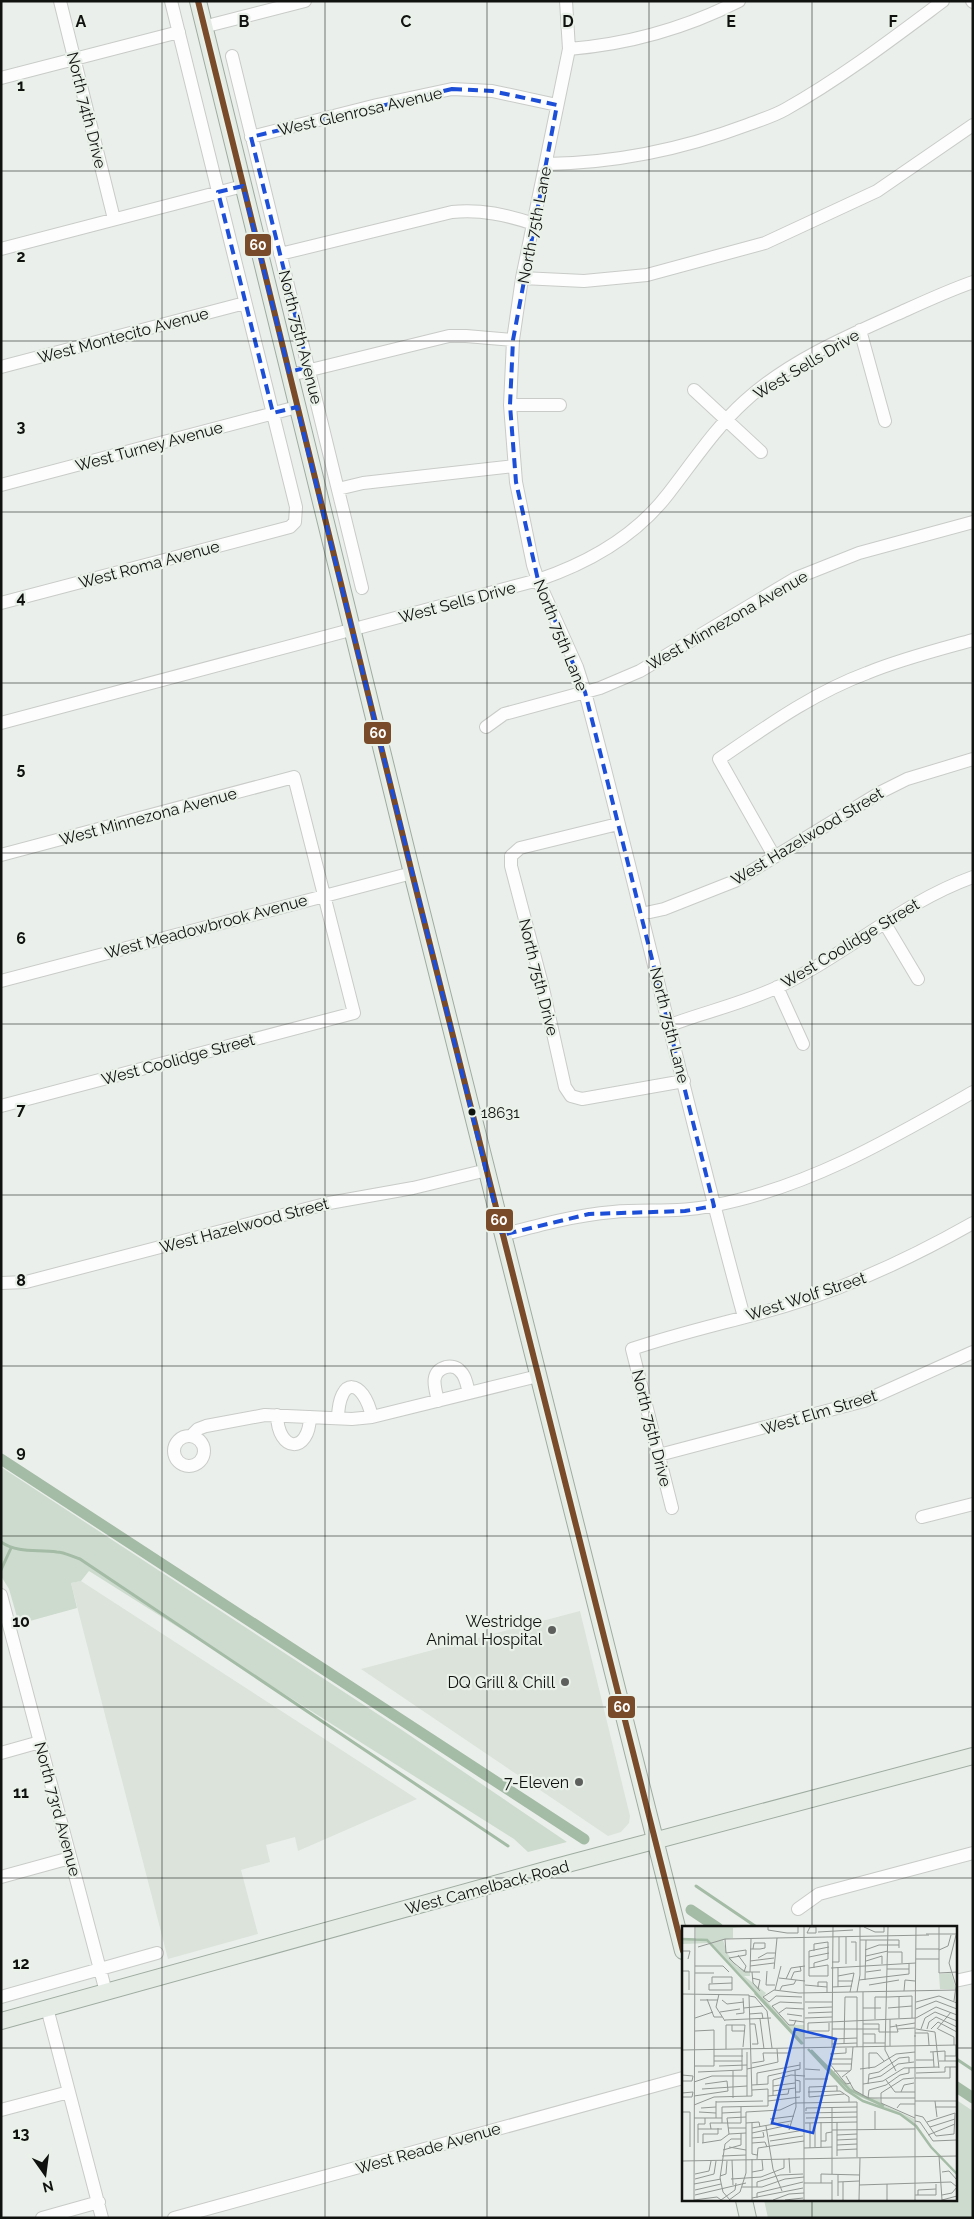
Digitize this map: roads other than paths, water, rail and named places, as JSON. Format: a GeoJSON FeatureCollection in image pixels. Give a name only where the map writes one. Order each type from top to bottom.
{"type":"FeatureCollection","features":[{"type":"Feature","properties":{"kind":"main road","name":"North 75th Avenue"},"geometry":{"type":"LineString","coordinates":[[198,1],[502,1235],[682,1947]]}},
{"type":"Feature","properties":{"kind":"main road","name":"West Camelback Road"},"geometry":{"type":"LineString","coordinates":[[1,2021],[655,1841],[973,1756]]}},
{"type":"Feature","properties":{"kind":"main road"},"geometry":{"type":"LineString","coordinates":[[744,2202],[748,2218]]}},
{"type":"Feature","properties":{"kind":"street","name":"North 74th Drive"},"geometry":{"type":"LineString","coordinates":[[60,1],[114,219]]}},
{"type":"Feature","properties":{"kind":"street"},"geometry":{"type":"LineString","coordinates":[[171,1],[273,413]]}},
{"type":"Feature","properties":{"kind":"street"},"geometry":{"type":"LineString","coordinates":[[204,27],[305,1]]}},
{"type":"Feature","properties":{"kind":"street","name":"North 75th Lane"},"geometry":{"type":"LineString","coordinates":[[566,1],[569,49],[522,278],[513,340],[510,405],[514,466],[525,529],[538,580],[585,692],[714,1206],[744,1317]]}},
{"type":"Feature","properties":{"kind":"street"},"geometry":{"type":"LineString","coordinates":[[569,49],[607,46],[639,40],[689,25],[739,1]]}},
{"type":"Feature","properties":{"kind":"street"},"geometry":{"type":"LineString","coordinates":[[546,164],[619,159],[673,148],[728,132],[784,110],[851,69],[943,1]]}},
{"type":"Feature","properties":{"kind":"street"},"geometry":{"type":"LineString","coordinates":[[1,78],[179,32]]}},
{"type":"Feature","properties":{"kind":"street","name":"North 75th Avenue"},"geometry":{"type":"LineString","coordinates":[[232,56],[362,588]]}},
{"type":"Feature","properties":{"kind":"street","name":"West Glenrosa Avenue"},"geometry":{"type":"LineString","coordinates":[[251,137],[377,105],[452,89],[492,91],[558,106]]}},
{"type":"Feature","properties":{"kind":"street"},"geometry":{"type":"LineString","coordinates":[[522,278],[584,281],[648,275],[765,243],[877,191],[973,125]]}},
{"type":"Feature","properties":{"kind":"street"},"geometry":{"type":"LineString","coordinates":[[2,246],[243,186]]}},
{"type":"Feature","properties":{"kind":"street"},"geometry":{"type":"LineString","coordinates":[[280,254],[452,212],[473,210],[505,215],[534,224]]}},
{"type":"Feature","properties":{"kind":"street","name":"West Sells Drive"},"geometry":{"type":"LineString","coordinates":[[1,723],[538,580],[579,565],[608,549],[636,528],[667,496],[726,419],[763,386],[860,330],[973,282]]}},
{"type":"Feature","properties":{"kind":"street","name":"West Montecito Avenue"},"geometry":{"type":"LineString","coordinates":[[1,367],[245,303]]}},
{"type":"Feature","properties":{"kind":"street"},"geometry":{"type":"LineString","coordinates":[[860,330],[885,421]]}},
{"type":"Feature","properties":{"kind":"street"},"geometry":{"type":"LineString","coordinates":[[290,375],[449,336],[513,340]]}},
{"type":"Feature","properties":{"kind":"street"},"geometry":{"type":"LineString","coordinates":[[694,390],[761,452]]}},
{"type":"Feature","properties":{"kind":"street"},"geometry":{"type":"LineString","coordinates":[[510,405],[560,405]]}},
{"type":"Feature","properties":{"kind":"street","name":"West Turney Avenue"},"geometry":{"type":"LineString","coordinates":[[1,485],[297,406]]}},
{"type":"Feature","properties":{"kind":"street","name":"West Roma Avenue"},"geometry":{"type":"LineString","coordinates":[[1,603],[290,527],[296,522],[296,507],[273,413]]}},
{"type":"Feature","properties":{"kind":"street"},"geometry":{"type":"LineString","coordinates":[[338,489],[363,483],[514,466]]}},
{"type":"Feature","properties":{"kind":"street","name":"West Minnezona Avenue"},"geometry":{"type":"LineString","coordinates":[[486,727],[504,714],[600,688],[640,671],[796,578],[859,553],[973,522]]}},
{"type":"Feature","properties":{"kind":"street"},"geometry":{"type":"LineString","coordinates":[[774,856],[719,759],[817,696],[866,673],[973,640]]}},
{"type":"Feature","properties":{"kind":"street","name":"West Hazelwood Street"},"geometry":{"type":"LineString","coordinates":[[641,914],[664,909],[735,881],[774,856],[907,779],[973,759]]}},
{"type":"Feature","properties":{"kind":"street","name":"West Minnezona Avenue"},"geometry":{"type":"LineString","coordinates":[[1,856],[294,777],[324,895]]}},
{"type":"Feature","properties":{"kind":"street","name":"North 75th Drive"},"geometry":{"type":"LineString","coordinates":[[618,824],[520,848],[511,856],[511,866],[542,984],[565,1087],[571,1096],[582,1099],[684,1081]]}},
{"type":"Feature","properties":{"kind":"street","name":"West Meadowbrook Avenue"},"geometry":{"type":"LineString","coordinates":[[1,981],[412,873]]}},
{"type":"Feature","properties":{"kind":"street","name":"West Coolidge Street"},"geometry":{"type":"LineString","coordinates":[[670,1025],[777,987],[838,953],[930,894],[973,877]]}},
{"type":"Feature","properties":{"kind":"street","name":"West Coolidge Street"},"geometry":{"type":"LineString","coordinates":[[1,1106],[354,1013],[324,895]]}},
{"type":"Feature","properties":{"kind":"street"},"geometry":{"type":"LineString","coordinates":[[884,922],[918,979]]}},
{"type":"Feature","properties":{"kind":"street"},"geometry":{"type":"LineString","coordinates":[[777,987],[803,1044]]}},
{"type":"Feature","properties":{"kind":"street"},"geometry":{"type":"LineString","coordinates":[[502,1235],[589,1214],[686,1211],[714,1206],[815,1176],[874,1148],[973,1092]]}},
{"type":"Feature","properties":{"kind":"street","name":"West Hazelwood Street"},"geometry":{"type":"LineString","coordinates":[[1,1283],[26,1282],[329,1203],[413,1188],[487,1170]]}},
{"type":"Feature","properties":{"kind":"street","name":"West Wolf Street"},"geometry":{"type":"LineString","coordinates":[[632,1349],[670,1336],[744,1317],[864,1279],[926,1250],[973,1223]]}},
{"type":"Feature","properties":{"kind":"street","name":"North 75th Drive"},"geometry":{"type":"LineString","coordinates":[[632,1349],[672,1508]]}},
{"type":"Feature","properties":{"kind":"street","name":"West Elm Street"},"geometry":{"type":"LineString","coordinates":[[659,1456],[864,1401],[973,1352]]}},
{"type":"Feature","properties":{"kind":"street"},"geometry":{"type":"LineString","coordinates":[[438,1401],[434,1385],[435,1376],[438,1370],[444,1368],[457,1368],[462,1372],[469,1393]]}},
{"type":"Feature","properties":{"kind":"street"},"geometry":{"type":"LineString","coordinates":[[192,1436],[198,1429],[206,1426],[244,1418],[277,1415],[338,1418],[372,1416],[538,1376]]}},
{"type":"Feature","properties":{"kind":"street"},"geometry":{"type":"LineString","coordinates":[[338,1418],[341,1396],[346,1389],[352,1388],[357,1388],[365,1395],[372,1416]]}},
{"type":"Feature","properties":{"kind":"street"},"geometry":{"type":"LineString","coordinates":[[277,1415],[279,1432],[283,1441],[288,1444],[296,1444],[306,1438],[310,1430],[310,1417]]}},
{"type":"Feature","properties":{"kind":"street"},"geometry":{"type":"LineString","coordinates":[[922,1517],[973,1504]]}},
{"type":"Feature","properties":{"kind":"street","name":"North 73rd Avenue"},"geometry":{"type":"LineString","coordinates":[[1,1595],[6,1627],[40,1742],[106,1992]]}},
{"type":"Feature","properties":{"kind":"street"},"geometry":{"type":"LineString","coordinates":[[1,1753],[40,1742]]}},
{"type":"Feature","properties":{"kind":"street"},"geometry":{"type":"LineString","coordinates":[[798,1909],[819,1894],[973,1853]]}},
{"type":"Feature","properties":{"kind":"street"},"geometry":{"type":"LineString","coordinates":[[1,1877],[70,1858]]}},
{"type":"Feature","properties":{"kind":"street"},"geometry":{"type":"LineString","coordinates":[[1,1996],[157,1954]]}},
{"type":"Feature","properties":{"kind":"street"},"geometry":{"type":"LineString","coordinates":[[956,1981],[973,1977]]}},
{"type":"Feature","properties":{"kind":"street"},"geometry":{"type":"LineString","coordinates":[[47,2008],[102,2218]]}},
{"type":"Feature","properties":{"kind":"street","name":"West Reade Avenue"},"geometry":{"type":"LineString","coordinates":[[174,2218],[682,2078]]}},
{"type":"Feature","properties":{"kind":"street"},"geometry":{"type":"LineString","coordinates":[[1,2110],[69,2092]]}},
{"type":"Feature","properties":{"kind":"street"},"geometry":{"type":"LineString","coordinates":[[42,2218],[98,2202]]}},
{"type":"Feature","properties":{"kind":"waterway"},"geometry":{"type":"LineString","coordinates":[[1,1459],[584,1839]]}},
{"type":"Feature","properties":{"kind":"waterway"},"geometry":{"type":"LineString","coordinates":[[1,1542],[15,1548],[60,1552],[80,1559],[508,1846]]}},
{"type":"Feature","properties":{"kind":"waterway"},"geometry":{"type":"LineString","coordinates":[[1,1570],[11,1548]]}},
{"type":"Feature","properties":{"kind":"waterway"},"geometry":{"type":"LineString","coordinates":[[696,1886],[755,1926]]}},
{"type":"Feature","properties":{"kind":"waterway"},"geometry":{"type":"LineString","coordinates":[[691,1910],[715,1926]]}},
{"type":"Feature","properties":{"kind":"waterway"},"geometry":{"type":"LineString","coordinates":[[956,2059],[973,2070]]}},
{"type":"Feature","properties":{"kind":"waterway"},"geometry":{"type":"LineString","coordinates":[[956,2087],[973,2098]]}},
{"type":"Feature","properties":{"kind":"place","name":"18631"},"geometry":{"type":"Point","coordinates":[472,1112]}},
{"type":"Feature","properties":{"kind":"place","name":"Westridge Animal Hospital"},"geometry":{"type":"Point","coordinates":[552,1630]}},
{"type":"Feature","properties":{"kind":"place","name":"DQ Grill & Chill"},"geometry":{"type":"Point","coordinates":[565,1682]}},
{"type":"Feature","properties":{"kind":"place","name":"7-Eleven"},"geometry":{"type":"Point","coordinates":[579,1782]}}]}
